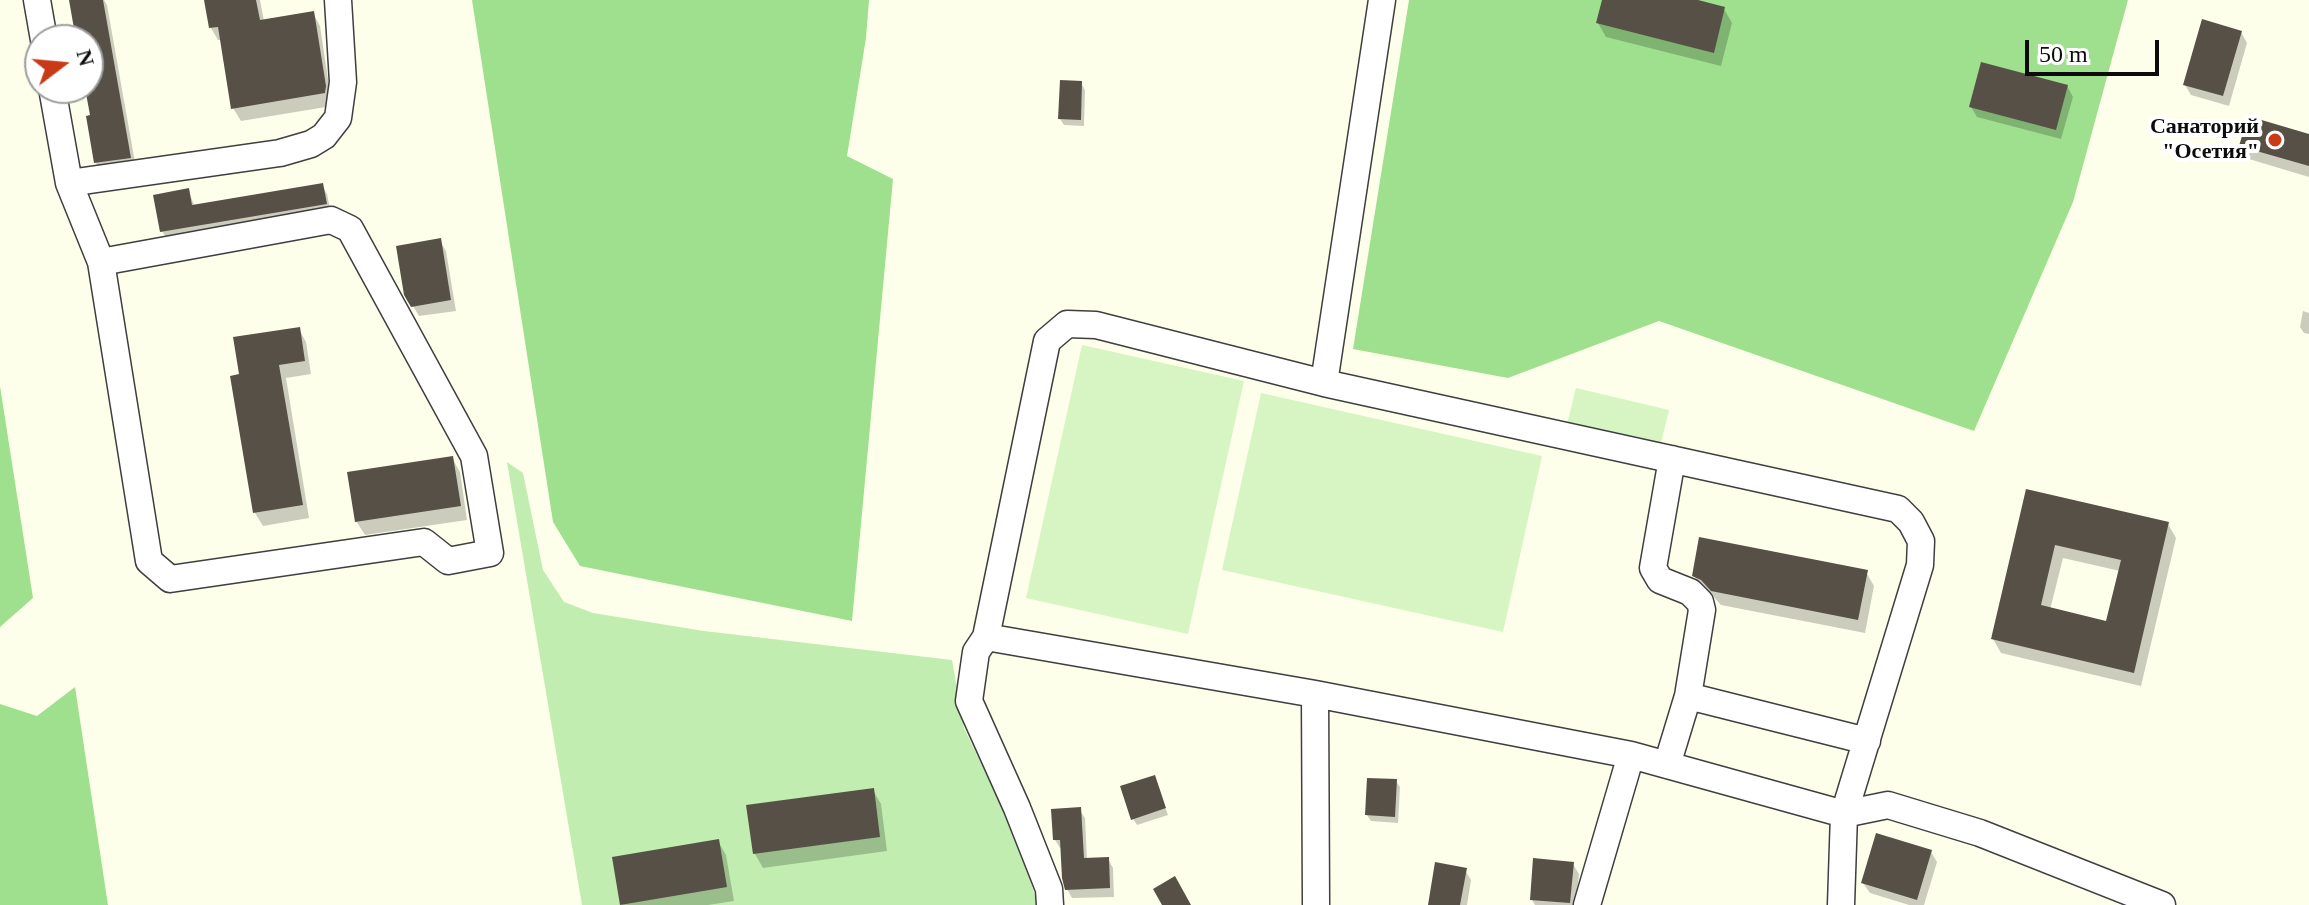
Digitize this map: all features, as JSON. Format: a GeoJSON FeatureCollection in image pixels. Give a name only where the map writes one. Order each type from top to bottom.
{"type":"FeatureCollection","features":[{"type":"Feature","properties":{"kind":"street"},"geometry":{"type":"LineString","coordinates":[[37,0],[41,24]]}},
{"type":"Feature","properties":{"kind":"street"},"geometry":{"type":"LineString","coordinates":[[69,183],[280,153],[311,144],[324,136],[338,118],[343,82],[338,0]]}},
{"type":"Feature","properties":{"kind":"street"},"geometry":{"type":"LineString","coordinates":[[1324,383],[1382,0]]}},
{"type":"Feature","properties":{"kind":"street"},"geometry":{"type":"LineString","coordinates":[[55,104],[69,183],[101,262],[149,561],[170,579],[424,542],[448,561],[490,553],[474,456],[350,229],[331,220],[101,262]]}},
{"type":"Feature","properties":{"kind":"street"},"geometry":{"type":"LineString","coordinates":[[1050,905],[1049,889],[1017,808],[969,701],[976,652],[986,637],[1047,341],[1067,324],[1096,325],[1324,383],[1898,509],[1911,522],[1921,541],[1920,565],[1844,814],[1841,905]]}},
{"type":"Feature","properties":{"kind":"street"},"geometry":{"type":"LineString","coordinates":[[1667,765],[1688,696],[1702,610],[1700,602],[1690,592],[1660,580],[1653,568],[1672,459]]}},
{"type":"Feature","properties":{"kind":"street"},"geometry":{"type":"LineString","coordinates":[[986,637],[1315,694],[1631,755],[1844,814],[1888,805],[1980,833],[2162,905]]}},
{"type":"Feature","properties":{"kind":"street"},"geometry":{"type":"LineString","coordinates":[[1315,694],[1316,904]]}},
{"type":"Feature","properties":{"kind":"street"},"geometry":{"type":"LineString","coordinates":[[1688,696],[1867,741]]}},
{"type":"Feature","properties":{"kind":"street"},"geometry":{"type":"LineString","coordinates":[[1587,905],[1631,755]]}},
{"type":"Feature","properties":{"kind":"green space"},"geometry":{"type":"Polygon","coordinates":[[[472,0],[869,0],[847,156],[893,179],[852,621],[580,566],[553,522],[472,0]]]}},
{"type":"Feature","properties":{"kind":"green space"},"geometry":{"type":"Polygon","coordinates":[[[1409,0],[2128,0],[2073,202],[1974,431],[1659,321],[1508,378],[1353,349],[1409,0]]]}},
{"type":"Feature","properties":{"kind":"green space"},"geometry":{"type":"Polygon","coordinates":[[[1082,345],[1244,381],[1188,634],[1026,598],[1082,345]]]}},
{"type":"Feature","properties":{"kind":"green space"},"geometry":{"type":"Polygon","coordinates":[[[0,386],[33,598],[0,627],[0,386]]]}},
{"type":"Feature","properties":{"kind":"green space"},"geometry":{"type":"Polygon","coordinates":[[[1576,388],[1669,410],[1659,451],[1566,428],[1576,388]]]}},
{"type":"Feature","properties":{"kind":"green space"},"geometry":{"type":"Polygon","coordinates":[[[1261,393],[1542,456],[1503,632],[1222,570],[1261,393]]]}},
{"type":"Feature","properties":{"kind":"green space"},"geometry":{"type":"Polygon","coordinates":[[[507,462],[523,473],[543,570],[564,602],[593,613],[704,631],[952,660],[964,728],[1017,838],[1038,905],[582,905],[507,462]]]}},
{"type":"Feature","properties":{"kind":"green space"},"geometry":{"type":"Polygon","coordinates":[[[75,687],[108,905],[0,905],[0,704],[37,716],[75,687]]]}},
{"type":"Feature","properties":{"kind":"building"},"geometry":{"type":"Polygon","coordinates":[[[69,0],[103,0],[131,158],[94,163],[86,116],[90,115],[88,104],[104,104],[104,24],[73,24],[69,0]]]}},
{"type":"Feature","properties":{"kind":"building"},"geometry":{"type":"Polygon","coordinates":[[[204,0],[256,0],[260,20],[314,11],[325,93],[231,109],[218,27],[209,28],[204,0]]]}},
{"type":"Feature","properties":{"kind":"building"},"geometry":{"type":"Polygon","coordinates":[[[1602,0],[1698,0],[1725,7],[1714,53],[1596,23],[1602,0]]]}},
{"type":"Feature","properties":{"kind":"building"},"geometry":{"type":"Polygon","coordinates":[[[2202,19],[2242,31],[2223,96],[2183,85],[2202,19]]]}},
{"type":"Feature","properties":{"kind":"building"},"geometry":{"type":"Polygon","coordinates":[[[1981,62],[2068,85],[2056,130],[1969,107],[1981,62]]]}},
{"type":"Feature","properties":{"kind":"building"},"geometry":{"type":"Polygon","coordinates":[[[1060,80],[1082,81],[1081,120],[1058,119],[1060,80]]]}},
{"type":"Feature","properties":{"kind":"building","name":"Санаторий \"Осетия\""},"geometry":{"type":"Polygon","coordinates":[[[2248,116],[2309,134],[2309,166],[2239,146],[2248,116]]]}},
{"type":"Feature","properties":{"kind":"building"},"geometry":{"type":"Polygon","coordinates":[[[323,183],[327,204],[160,232],[153,195],[189,188],[192,205],[323,183]]]}},
{"type":"Feature","properties":{"kind":"building"},"geometry":{"type":"Polygon","coordinates":[[[441,238],[451,300],[411,307],[404,295],[396,246],[441,238]]]}},
{"type":"Feature","properties":{"kind":"building"},"geometry":{"type":"Polygon","coordinates":[[[300,327],[305,361],[279,365],[303,505],[253,513],[230,376],[239,374],[233,337],[300,327]]]}},
{"type":"Feature","properties":{"kind":"building"},"geometry":{"type":"Polygon","coordinates":[[[453,456],[461,506],[355,522],[347,472],[453,456]]]}},
{"type":"Feature","properties":{"kind":"building"},"geometry":{"type":"Polygon","coordinates":[[[2026,489],[2169,522],[2134,673],[1991,639],[2026,489]],[[2055,545],[2041,605],[2106,621],[2121,560],[2055,545]]]}},
{"type":"Feature","properties":{"kind":"building"},"geometry":{"type":"Polygon","coordinates":[[[1699,537],[1868,570],[1858,620],[1711,591],[1701,580],[1692,576],[1699,537]]]}},
{"type":"Feature","properties":{"kind":"building"},"geometry":{"type":"Polygon","coordinates":[[[1155,775],[1166,808],[1131,820],[1120,786],[1155,775]]]}},
{"type":"Feature","properties":{"kind":"building"},"geometry":{"type":"Polygon","coordinates":[[[1367,778],[1397,779],[1395,817],[1365,815],[1367,778]]]}},
{"type":"Feature","properties":{"kind":"building"},"geometry":{"type":"Polygon","coordinates":[[[874,788],[880,837],[753,854],[746,805],[874,788]]]}},
{"type":"Feature","properties":{"kind":"building"},"geometry":{"type":"Polygon","coordinates":[[[1081,807],[1084,858],[1109,857],[1110,888],[1065,890],[1060,840],[1053,840],[1051,809],[1081,807]]]}},
{"type":"Feature","properties":{"kind":"building"},"geometry":{"type":"Polygon","coordinates":[[[1876,833],[1932,850],[1917,900],[1861,883],[1876,833]]]}},
{"type":"Feature","properties":{"kind":"building"},"geometry":{"type":"Polygon","coordinates":[[[719,839],[727,887],[620,905],[612,857],[719,839]]]}},
{"type":"Feature","properties":{"kind":"building"},"geometry":{"type":"Polygon","coordinates":[[[1533,858],[1574,862],[1570,903],[1530,900],[1533,858]]]}},
{"type":"Feature","properties":{"kind":"building"},"geometry":{"type":"Polygon","coordinates":[[[1435,862],[1467,868],[1460,905],[1428,905],[1435,862]]]}},
{"type":"Feature","properties":{"kind":"building"},"geometry":{"type":"Polygon","coordinates":[[[1175,876],[1191,905],[1162,905],[1153,889],[1175,876]]]}},
{"type":"Feature","properties":{"kind":"place","name":"Санаторий \"Осетия\""},"geometry":{"type":"Point","coordinates":[2275,140]}}]}
